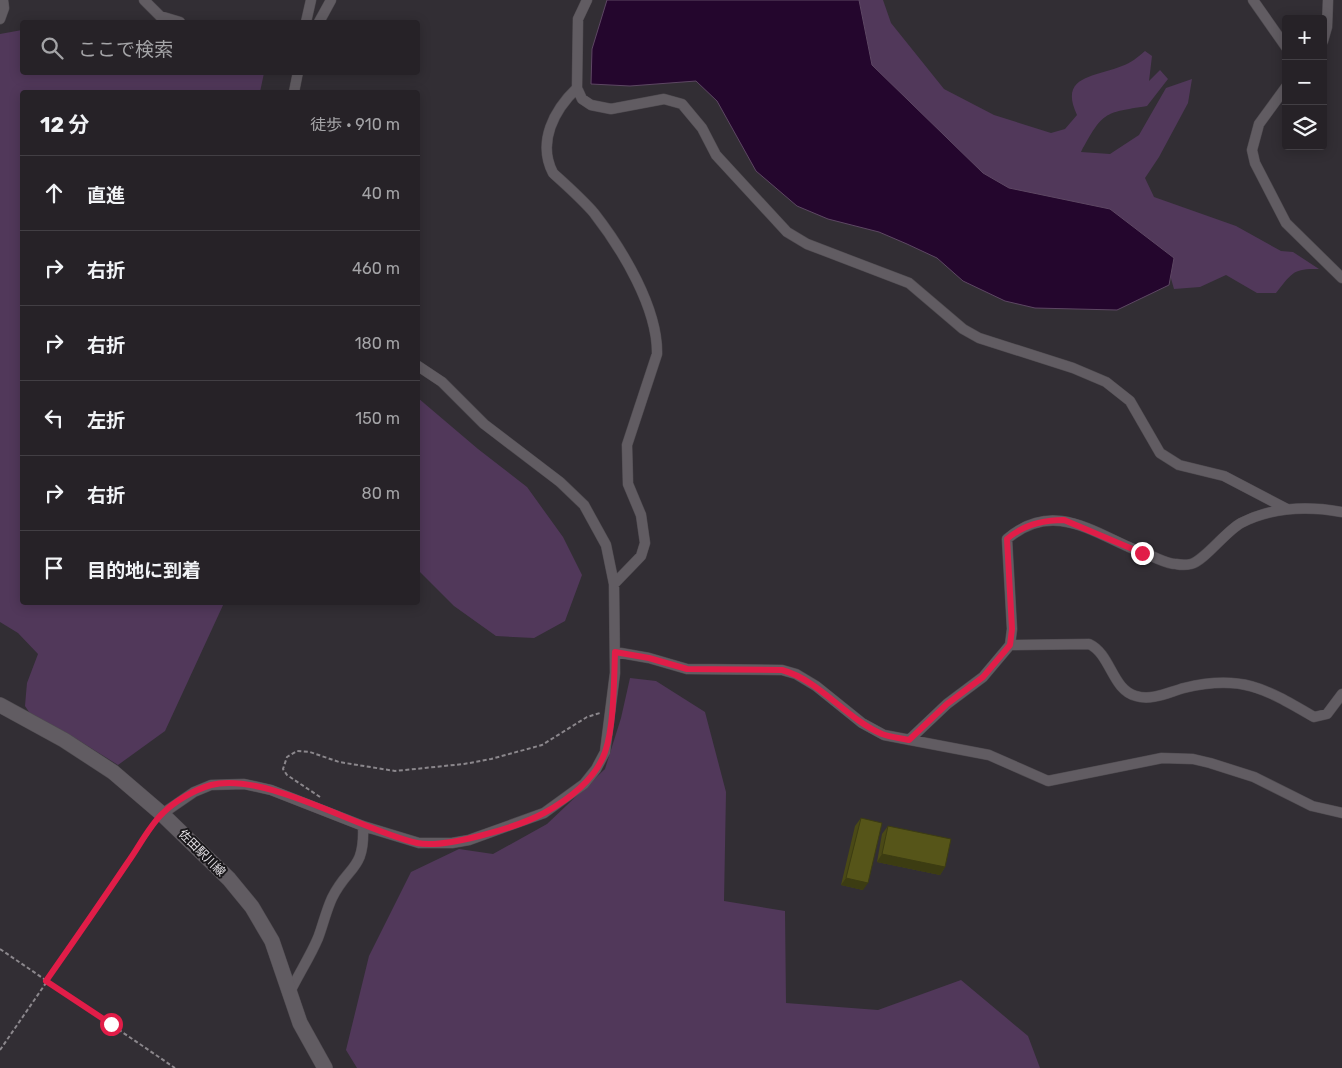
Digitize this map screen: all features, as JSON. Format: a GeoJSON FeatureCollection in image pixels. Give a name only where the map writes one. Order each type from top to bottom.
{"type":"FeatureCollection","features":[{"type":"Feature","properties":{"kind":"main road","name":"佐田駅川線"},"geometry":{"type":"LineString","coordinates":[[0,705],[95,759],[132,787],[223,873],[252,907],[272,941],[289,994],[306,1036],[326,1068]]}},
{"type":"Feature","properties":{"kind":"street"},"geometry":{"type":"LineString","coordinates":[[0,19],[4,8],[3,0]]}},
{"type":"Feature","properties":{"kind":"street"},"geometry":{"type":"LineString","coordinates":[[144,0],[160,16],[173,20]]}},
{"type":"Feature","properties":{"kind":"street"},"geometry":{"type":"LineString","coordinates":[[306,20],[310,0]]}},
{"type":"Feature","properties":{"kind":"street"},"geometry":{"type":"LineString","coordinates":[[320,20],[331,0]]}},
{"type":"Feature","properties":{"kind":"street"},"geometry":{"type":"LineString","coordinates":[[587,0],[578,19],[577,88],[582,99],[591,106],[611,109],[664,100],[682,104],[702,128],[716,155],[787,232],[807,244],[909,284],[963,328],[979,338],[1073,368],[1106,382],[1130,401],[1160,453],[1179,465],[1224,476],[1287,509]]}},
{"type":"Feature","properties":{"kind":"street"},"geometry":{"type":"LineString","coordinates":[[1253,0],[1282,41]]}},
{"type":"Feature","properties":{"kind":"street"},"geometry":{"type":"LineString","coordinates":[[1327,28],[1328,0]]}},
{"type":"Feature","properties":{"kind":"street"},"geometry":{"type":"LineString","coordinates":[[294,90],[297,75]]}},
{"type":"Feature","properties":{"kind":"street"},"geometry":{"type":"LineString","coordinates":[[577,88],[564,101],[550,127],[546,145],[549,165],[554,173],[594,213],[622,255],[651,314],[657,341],[657,354],[627,445],[628,484],[641,516],[646,543],[641,556],[614,584]]}},
{"type":"Feature","properties":{"kind":"street"},"geometry":{"type":"LineString","coordinates":[[1282,92],[1259,124],[1252,150],[1255,163],[1286,223],[1342,278]]}},
{"type":"Feature","properties":{"kind":"street"},"geometry":{"type":"LineString","coordinates":[[162,814],[194,792],[211,785],[231,782],[271,790],[363,826],[419,844],[452,843],[469,840],[544,813],[584,784],[596,769],[605,752],[612,710],[615,652],[614,584],[606,545],[584,505],[560,482],[484,424],[442,382],[420,367]]}},
{"type":"Feature","properties":{"kind":"street"},"geometry":{"type":"LineString","coordinates":[[909,740],[947,704],[983,677],[1010,645],[1012,629],[1007,539],[1026,526],[1054,520],[1064,520],[1083,526],[1126,548],[1174,564],[1191,564],[1240,524],[1260,516],[1287,509],[1325,509],[1342,512]]}},
{"type":"Feature","properties":{"kind":"street"},"geometry":{"type":"LineString","coordinates":[[1010,645],[1089,644],[1097,648],[1105,658],[1127,692],[1142,698],[1153,698],[1197,685],[1228,682],[1253,685],[1272,692],[1314,717],[1327,714],[1342,694]]}},
{"type":"Feature","properties":{"kind":"street"},"geometry":{"type":"LineString","coordinates":[[615,652],[649,658],[687,669],[782,670],[796,674],[816,686],[862,723],[884,735],[989,755],[1048,781],[1162,758],[1193,759],[1210,762],[1254,777],[1312,806],[1342,813]]}},
{"type":"Feature","properties":{"kind":"street"},"geometry":{"type":"LineString","coordinates":[[289,994],[317,940],[332,898],[341,883],[356,866],[364,846],[363,826]]}},
{"type":"Feature","properties":{"kind":"path"},"geometry":{"type":"LineString","coordinates":[[325,800],[287,775],[283,768],[287,757],[297,752],[310,752],[339,762],[395,771],[464,764],[506,756],[542,746],[587,717],[612,710]]}},
{"type":"Feature","properties":{"kind":"path"},"geometry":{"type":"LineString","coordinates":[[0,1050],[162,814]]}},
{"type":"Feature","properties":{"kind":"path"},"geometry":{"type":"LineString","coordinates":[[0,949],[175,1068]]}},
{"type":"Feature","properties":{"kind":"shaded area"},"geometry":{"type":"Polygon","coordinates":[[[607,0],[859,0],[872,65],[983,173],[1009,188],[1110,209],[1174,258],[1169,285],[1117,310],[1035,308],[1005,301],[963,281],[937,258],[879,232],[828,219],[797,206],[756,171],[717,101],[696,81],[630,86],[591,84],[592,49],[607,0]]]}},
{"type":"Feature","properties":{"kind":"shaded area"},"geometry":{"type":"Polygon","coordinates":[[[835,0],[883,0],[891,23],[944,89],[994,115],[1051,133],[1065,129],[1077,115],[1072,102],[1072,92],[1076,85],[1091,76],[1128,63],[1145,51],[1152,56],[1149,81],[1160,70],[1168,79],[1147,106],[1113,113],[1100,122],[1081,152],[1110,154],[1139,135],[1166,88],[1192,79],[1188,103],[1159,157],[1145,178],[1154,197],[1236,226],[1281,251],[1293,252],[1319,269],[1294,273],[1276,293],[1257,293],[1226,275],[1200,287],[1174,289],[1166,261],[1005,192],[865,72],[835,0]]]}},
{"type":"Feature","properties":{"kind":"shaded area"},"geometry":{"type":"Polygon","coordinates":[[[20,30],[20,75],[264,75],[260,90],[20,90],[20,605],[223,605],[165,731],[118,765],[78,740],[31,715],[25,706],[27,683],[38,654],[18,633],[0,622],[0,34],[20,30]]]}},
{"type":"Feature","properties":{"kind":"shaded area"},"geometry":{"type":"Polygon","coordinates":[[[420,400],[478,449],[527,487],[563,537],[582,575],[565,621],[534,638],[496,636],[454,606],[420,572],[420,400]]]}},
{"type":"Feature","properties":{"kind":"shaded area"},"geometry":{"type":"Polygon","coordinates":[[[630,678],[656,681],[705,712],[726,792],[724,901],[785,911],[786,1003],[878,1010],[961,980],[1028,1036],[1040,1068],[357,1068],[346,1050],[369,956],[411,872],[459,849],[493,854],[547,824],[605,769],[621,718],[630,678]]]}},
{"type":"Feature","properties":{"kind":"building"},"geometry":{"type":"Polygon","coordinates":[[[861,818],[882,823],[868,883],[846,878],[861,818]]]}},
{"type":"Feature","properties":{"kind":"building"},"geometry":{"type":"Polygon","coordinates":[[[888,826],[951,839],[945,867],[882,854],[888,826]]]}},
{"type":"Feature","properties":{"kind":"route"},"geometry":{"type":"LineString","coordinates":[[111,1024],[46,981],[162,814],[194,792],[211,785],[231,782],[256,786],[309,804],[363,826],[419,844],[452,843],[469,840],[544,813],[584,784],[596,769],[605,752],[612,710],[615,652],[649,658],[687,669],[729,671],[782,670],[796,674],[816,686],[862,723],[884,735],[909,740],[947,704],[983,677],[1010,645],[1012,629],[1007,539],[1015,532],[1026,526],[1054,520],[1064,520],[1083,526],[1126,548],[1142,553]]}}]}
